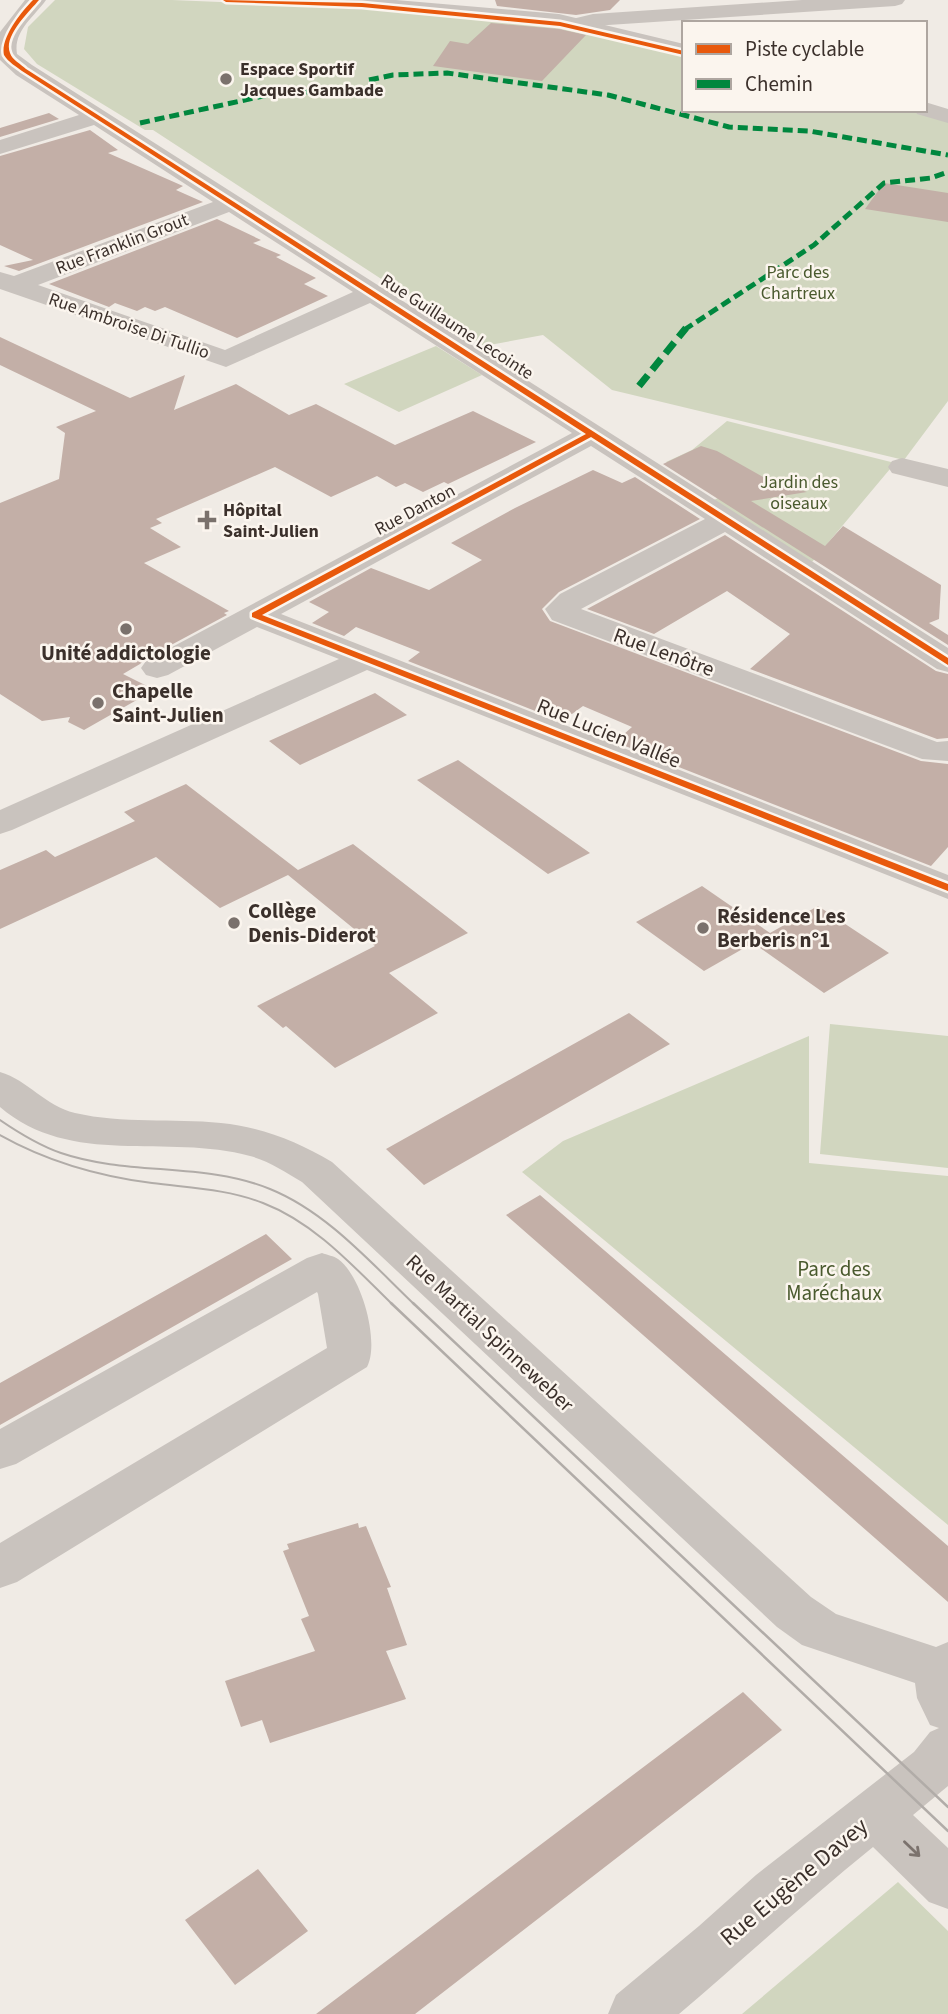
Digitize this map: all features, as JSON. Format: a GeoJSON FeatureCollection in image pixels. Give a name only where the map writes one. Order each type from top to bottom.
{"type":"FeatureCollection","features":[{"type":"Feature","properties":{"kind":"street","name":"Rue Guillaume Lecointe"},"geometry":{"type":"LineString","coordinates":[[36,0],[5,35],[3,45],[6,54],[24,70],[948,662]]}},
{"type":"Feature","properties":{"kind":"street"},"geometry":{"type":"LineString","coordinates":[[286,0],[371,4],[567,22],[682,50]]}},
{"type":"Feature","properties":{"kind":"street"},"geometry":{"type":"LineString","coordinates":[[553,0],[567,22]]}},
{"type":"Feature","properties":{"kind":"street"},"geometry":{"type":"LineString","coordinates":[[567,22],[895,0]]}},
{"type":"Feature","properties":{"kind":"street"},"geometry":{"type":"LineString","coordinates":[[927,110],[948,116]]}},
{"type":"Feature","properties":{"kind":"street"},"geometry":{"type":"LineString","coordinates":[[0,146],[96,117]]}},
{"type":"Feature","properties":{"kind":"street","name":"Rue Franklin Grout"},"geometry":{"type":"LineString","coordinates":[[7,283],[231,203]]}},
{"type":"Feature","properties":{"kind":"street","name":"Rue Ambroise Di Tullio"},"geometry":{"type":"LineString","coordinates":[[7,283],[226,359],[372,293]]}},
{"type":"Feature","properties":{"kind":"street","name":"Rue Danton"},"geometry":{"type":"LineString","coordinates":[[157,668],[591,434]]}},
{"type":"Feature","properties":{"kind":"street"},"geometry":{"type":"LineString","coordinates":[[902,467],[948,478]]}},
{"type":"Feature","properties":{"kind":"street","name":"Rue Lenôtre"},"geometry":{"type":"LineString","coordinates":[[726,520],[571,601],[561,609],[563,613],[934,752],[948,751]]}},
{"type":"Feature","properties":{"kind":"street","name":"Rue Lucien Vallée"},"geometry":{"type":"LineString","coordinates":[[255,615],[948,888]]}},
{"type":"Feature","properties":{"kind":"street"},"geometry":{"type":"LineString","coordinates":[[0,823],[368,658]]}},
{"type":"Feature","properties":{"kind":"street","name":"Rue Martial Spinneweber"},"geometry":{"type":"LineString","coordinates":[[0,1086],[36,1114],[62,1125],[96,1130],[211,1137],[261,1145],[281,1151],[317,1172],[794,1612],[820,1630],[946,1682]]}},
{"type":"Feature","properties":{"kind":"street"},"geometry":{"type":"LineString","coordinates":[[0,1451],[322,1269],[339,1289],[351,1355],[0,1568]]}},
{"type":"Feature","properties":{"kind":"street","name":"Rue Eugène Davey"},"geometry":{"type":"LineString","coordinates":[[636,2014],[719,1945],[775,1893],[932,1769],[948,1748]]}},
{"type":"Feature","properties":{"kind":"street"},"geometry":{"type":"LineString","coordinates":[[875,1814],[948,1884]]}},
{"type":"Feature","properties":{"kind":"green space","name":"Parc des Chartreux"},"geometry":{"type":"Polygon","coordinates":[[[55,0],[172,0],[361,8],[566,27],[682,56],[682,112],[916,112],[948,122],[948,401],[904,460],[612,390],[543,335],[484,346],[153,130],[145,130],[37,64],[24,49],[28,27],[55,0]]]}},
{"type":"Feature","properties":{"kind":"green space"},"geometry":{"type":"Polygon","coordinates":[[[436,346],[482,375],[399,412],[344,384],[436,346]]]}},
{"type":"Feature","properties":{"kind":"green space","name":"Jardin des oiseaux"},"geometry":{"type":"Polygon","coordinates":[[[727,421],[895,463],[812,562],[714,500],[720,497],[666,462],[692,450],[727,421]]]}},
{"type":"Feature","properties":{"kind":"green space"},"geometry":{"type":"Polygon","coordinates":[[[830,1024],[948,1036],[948,1168],[820,1154],[830,1024]]]}},
{"type":"Feature","properties":{"kind":"green space","name":"Parc des Maréchaux"},"geometry":{"type":"Polygon","coordinates":[[[809,1036],[809,1163],[948,1176],[948,1525],[522,1172],[563,1141],[809,1036]]]}},
{"type":"Feature","properties":{"kind":"green space"},"geometry":{"type":"Polygon","coordinates":[[[898,1882],[948,1931],[948,2014],[742,2014],[898,1882]]]}},
{"type":"Feature","properties":{"kind":"building"},"geometry":{"type":"Polygon","coordinates":[[[495,0],[620,0],[610,10],[576,15],[497,6],[495,0]]]}},
{"type":"Feature","properties":{"kind":"building"},"geometry":{"type":"Polygon","coordinates":[[[491,23],[559,29],[586,35],[542,81],[433,66],[450,41],[468,44],[491,23]]]}},
{"type":"Feature","properties":{"kind":"building"},"geometry":{"type":"Polygon","coordinates":[[[49,113],[59,119],[0,137],[0,128],[49,113]]]}},
{"type":"Feature","properties":{"kind":"building"},"geometry":{"type":"Polygon","coordinates":[[[90,130],[118,150],[108,153],[183,186],[176,190],[203,202],[19,271],[4,266],[33,260],[0,245],[0,156],[90,130]]]}},
{"type":"Feature","properties":{"kind":"building"},"geometry":{"type":"Polygon","coordinates":[[[884,183],[948,193],[948,222],[865,209],[884,183]]]}},
{"type":"Feature","properties":{"kind":"building"},"geometry":{"type":"Polygon","coordinates":[[[217,219],[261,240],[253,243],[281,255],[276,257],[316,278],[304,284],[328,296],[237,338],[165,307],[155,311],[145,307],[137,311],[115,303],[109,307],[49,284],[217,219]]]}},
{"type":"Feature","properties":{"kind":"building"},"geometry":{"type":"Polygon","coordinates":[[[0,337],[130,398],[185,375],[174,410],[236,384],[289,415],[316,404],[395,445],[473,411],[536,442],[448,484],[444,482],[423,492],[405,483],[396,487],[377,476],[331,497],[275,467],[156,519],[162,523],[150,528],[181,547],[144,563],[229,611],[224,613],[227,615],[145,659],[123,674],[149,687],[143,690],[149,693],[84,730],[68,722],[70,717],[42,721],[0,694],[0,503],[59,479],[65,433],[56,427],[96,411],[0,365],[0,337]]]}},
{"type":"Feature","properties":{"kind":"building"},"geometry":{"type":"Polygon","coordinates":[[[701,446],[717,451],[765,478],[807,492],[751,501],[825,546],[843,526],[941,585],[939,619],[929,623],[948,635],[948,645],[663,464],[701,446]]]}},
{"type":"Feature","properties":{"kind":"building"},"geometry":{"type":"Polygon","coordinates":[[[593,470],[622,483],[635,477],[700,519],[559,592],[542,609],[550,621],[921,761],[948,764],[948,847],[931,866],[615,742],[632,727],[583,706],[572,714],[562,710],[553,718],[408,661],[420,652],[356,627],[344,636],[312,623],[329,612],[309,602],[371,568],[429,590],[482,560],[451,543],[593,470]]]}},
{"type":"Feature","properties":{"kind":"building"},"geometry":{"type":"Polygon","coordinates":[[[725,535],[936,671],[948,674],[948,738],[937,739],[750,669],[790,634],[727,591],[654,634],[587,609],[725,535]]]}},
{"type":"Feature","properties":{"kind":"building"},"geometry":{"type":"Polygon","coordinates":[[[375,693],[407,715],[300,765],[269,741],[375,693]]]}},
{"type":"Feature","properties":{"kind":"building"},"geometry":{"type":"Polygon","coordinates":[[[458,760],[590,853],[548,874],[417,780],[458,760]]]}},
{"type":"Feature","properties":{"kind":"building"},"geometry":{"type":"Polygon","coordinates":[[[186,784],[298,870],[353,844],[468,933],[389,973],[438,1013],[335,1068],[286,1026],[283,1028],[257,1006],[375,946],[288,875],[220,908],[156,857],[0,929],[0,870],[46,850],[55,857],[135,821],[124,812],[186,784]]]}},
{"type":"Feature","properties":{"kind":"building"},"geometry":{"type":"Polygon","coordinates":[[[702,886],[770,933],[818,906],[889,953],[824,993],[753,943],[704,971],[636,922],[702,886]]]}},
{"type":"Feature","properties":{"kind":"building"},"geometry":{"type":"Polygon","coordinates":[[[629,1013],[670,1044],[424,1185],[386,1149],[629,1013]]]}},
{"type":"Feature","properties":{"kind":"building"},"geometry":{"type":"Polygon","coordinates":[[[540,1195],[948,1546],[948,1602],[506,1215],[540,1195]]]}},
{"type":"Feature","properties":{"kind":"building"},"geometry":{"type":"Polygon","coordinates":[[[266,1234],[292,1259],[0,1425],[0,1383],[266,1234]]]}},
{"type":"Feature","properties":{"kind":"building"},"geometry":{"type":"Polygon","coordinates":[[[358,1523],[359,1528],[366,1526],[391,1587],[387,1588],[407,1645],[386,1651],[406,1699],[270,1743],[262,1720],[241,1727],[225,1681],[315,1651],[301,1619],[309,1616],[283,1551],[289,1549],[287,1544],[358,1523]]]}},
{"type":"Feature","properties":{"kind":"building"},"geometry":{"type":"Polygon","coordinates":[[[743,1692],[782,1730],[415,2014],[316,2014],[743,1692]]]}},
{"type":"Feature","properties":{"kind":"building"},"geometry":{"type":"Polygon","coordinates":[[[258,1869],[308,1931],[235,1985],[185,1920],[258,1869]]]}},
{"type":"Feature","properties":{"kind":"tram line"},"geometry":{"type":"LineString","coordinates":[[0,1120],[44,1146],[87,1160],[219,1175],[270,1189],[291,1199],[330,1225],[415,1305]]}},
{"type":"Feature","properties":{"kind":"tram line"},"geometry":{"type":"LineString","coordinates":[[0,1135],[36,1153],[93,1172],[222,1192],[263,1203],[317,1234],[393,1305]]}},
{"type":"Feature","properties":{"kind":"tram line"},"geometry":{"type":"LineString","coordinates":[[391,1303],[948,1831]]}},
{"type":"Feature","properties":{"kind":"tram line"},"geometry":{"type":"LineString","coordinates":[[413,1303],[948,1807]]}},
{"type":"Feature","properties":{"kind":"marked path"},"geometry":{"type":"LineString","coordinates":[[369,80],[393,75],[447,73],[608,95],[729,127],[809,131],[948,155]]}},
{"type":"Feature","properties":{"kind":"marked path"},"geometry":{"type":"LineString","coordinates":[[140,123],[268,95],[317,91]]}},
{"type":"Feature","properties":{"kind":"marked path"},"geometry":{"type":"LineString","coordinates":[[639,386],[685,329],[814,245],[884,183],[931,178],[948,172]]}},
{"type":"Feature","properties":{"kind":"cycle path"},"geometry":{"type":"LineString","coordinates":[[36,0],[14,26],[7,41],[7,55],[24,70],[948,662]]}},
{"type":"Feature","properties":{"kind":"cycle path"},"geometry":{"type":"LineString","coordinates":[[226,0],[362,5],[560,24],[682,53]]}},
{"type":"Feature","properties":{"kind":"cycle path"},"geometry":{"type":"LineString","coordinates":[[255,615],[591,434]]}},
{"type":"Feature","properties":{"kind":"cycle path"},"geometry":{"type":"LineString","coordinates":[[255,615],[948,888]]}},
{"type":"Feature","properties":{"kind":"place","name":"Espace Sportif Jacques Gambade"},"geometry":{"type":"Point","coordinates":[226,79]}},
{"type":"Feature","properties":{"kind":"place","name":"Hôpital Saint-Julien"},"geometry":{"type":"Point","coordinates":[207,520]}},
{"type":"Feature","properties":{"kind":"place","name":"Unité addictologie"},"geometry":{"type":"Point","coordinates":[126,629]}},
{"type":"Feature","properties":{"kind":"place","name":"Chapelle Saint-Julien"},"geometry":{"type":"Point","coordinates":[98,703]}},
{"type":"Feature","properties":{"kind":"place","name":"Collège Denis-Diderot"},"geometry":{"type":"Point","coordinates":[234,923]}},
{"type":"Feature","properties":{"kind":"place","name":"Résidence Les Berberis n°1"},"geometry":{"type":"Point","coordinates":[703,928]}}]}
